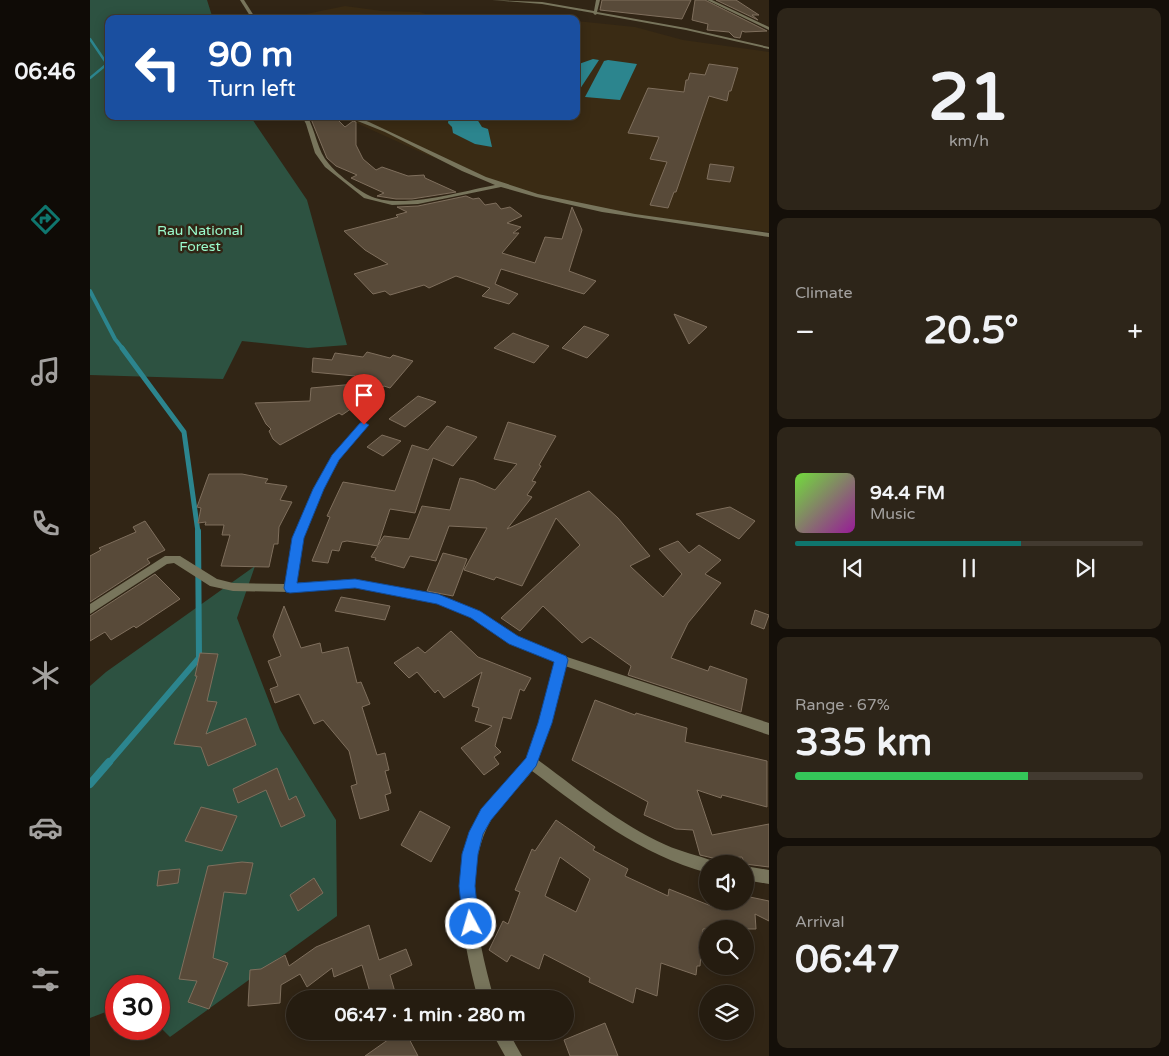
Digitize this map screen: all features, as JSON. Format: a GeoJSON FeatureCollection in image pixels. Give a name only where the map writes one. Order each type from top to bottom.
{"type":"FeatureCollection","features":[{"type":"Feature","properties":{"kind":"street"},"geometry":{"type":"LineString","coordinates":[[242,0],[251,15]]}},
{"type":"Feature","properties":{"kind":"street"},"geometry":{"type":"LineString","coordinates":[[494,0],[542,3],[686,29],[769,48]]}},
{"type":"Feature","properties":{"kind":"street"},"geometry":{"type":"LineString","coordinates":[[595,14],[598,0]]}},
{"type":"Feature","properties":{"kind":"street"},"geometry":{"type":"LineString","coordinates":[[709,0],[769,29]]}},
{"type":"Feature","properties":{"kind":"street"},"geometry":{"type":"LineString","coordinates":[[306,120],[318,153],[327,166],[366,197],[392,203],[418,202],[503,185]]}},
{"type":"Feature","properties":{"kind":"street"},"geometry":{"type":"LineString","coordinates":[[358,120],[503,185],[585,206],[769,234]]}},
{"type":"Feature","properties":{"kind":"street"},"geometry":{"type":"LineString","coordinates":[[290,588],[298,538],[318,489],[335,458],[364,425]]}},
{"type":"Feature","properties":{"kind":"street"},"geometry":{"type":"LineString","coordinates":[[90,610],[165,560],[176,559],[214,584],[233,587],[290,588],[355,583],[438,599],[476,615],[514,640],[561,660],[769,729]]}},
{"type":"Feature","properties":{"kind":"street"},"geometry":{"type":"LineString","coordinates":[[484,990],[473,943],[467,886],[470,854],[477,832],[486,815],[531,762],[545,723],[561,660]]}},
{"type":"Feature","properties":{"kind":"street"},"geometry":{"type":"LineString","coordinates":[[531,762],[592,808],[649,844],[681,858],[699,863]]}},
{"type":"Feature","properties":{"kind":"street"},"geometry":{"type":"LineString","coordinates":[[754,875],[769,877]]}},
{"type":"Feature","properties":{"kind":"street"},"geometry":{"type":"LineString","coordinates":[[504,1040],[514,1056]]}},
{"type":"Feature","properties":{"kind":"shaded area"},"geometry":{"type":"Polygon","coordinates":[[[345,6],[382,11],[420,12],[428,15],[306,15],[345,6]]]}},
{"type":"Feature","properties":{"kind":"shaded area"},"geometry":{"type":"Polygon","coordinates":[[[580,21],[635,27],[683,40],[769,52],[769,232],[614,212],[501,185],[474,172],[427,155],[349,120],[580,120],[580,21]]]}},
{"type":"Feature","properties":{"kind":"green space","name":"Rau National Forest"},"geometry":{"type":"Polygon","coordinates":[[[90,0],[207,0],[212,15],[105,15],[105,120],[253,120],[307,200],[347,345],[308,348],[242,341],[223,379],[90,375],[90,0]]]}},
{"type":"Feature","properties":{"kind":"green space"},"geometry":{"type":"Polygon","coordinates":[[[255,566],[237,618],[280,730],[336,820],[337,916],[170,1037],[170,975],[105,975],[105,1012],[90,1018],[90,686],[106,672],[255,566]]]}},
{"type":"Feature","properties":{"kind":"water"},"geometry":{"type":"Polygon","coordinates":[[[593,59],[599,60],[580,89],[580,64],[593,59]]]}},
{"type":"Feature","properties":{"kind":"water"},"geometry":{"type":"Polygon","coordinates":[[[604,61],[637,64],[620,100],[585,97],[604,61]]]}},
{"type":"Feature","properties":{"kind":"water"},"geometry":{"type":"Polygon","coordinates":[[[448,120],[478,120],[482,127],[488,129],[492,147],[475,144],[453,133],[452,127],[448,123],[448,120]]]}},
{"type":"Feature","properties":{"kind":"building"},"geometry":{"type":"Polygon","coordinates":[[[602,0],[691,0],[682,19],[600,10],[602,0]]]}},
{"type":"Feature","properties":{"kind":"building"},"geometry":{"type":"Polygon","coordinates":[[[695,0],[705,0],[767,31],[742,31],[740,38],[734,37],[729,32],[707,30],[708,24],[692,20],[695,0]]]}},
{"type":"Feature","properties":{"kind":"building"},"geometry":{"type":"Polygon","coordinates":[[[716,0],[736,0],[759,15],[752,15],[758,20],[716,0]]]}},
{"type":"Feature","properties":{"kind":"building"},"geometry":{"type":"Polygon","coordinates":[[[709,64],[738,68],[727,101],[709,96],[676,192],[674,192],[668,208],[650,205],[667,162],[650,159],[659,137],[628,133],[648,88],[684,92],[686,80],[688,80],[690,73],[705,75],[709,64]]]}},
{"type":"Feature","properties":{"kind":"building"},"geometry":{"type":"Polygon","coordinates":[[[311,120],[338,120],[345,127],[353,121],[356,122],[356,145],[363,159],[376,170],[382,167],[408,176],[424,175],[425,178],[456,192],[412,199],[377,196],[384,193],[351,178],[357,175],[336,166],[327,158],[311,120]]]}},
{"type":"Feature","properties":{"kind":"building"},"geometry":{"type":"Polygon","coordinates":[[[710,164],[734,167],[730,182],[707,179],[710,164]]]}},
{"type":"Feature","properties":{"kind":"building"},"geometry":{"type":"Polygon","coordinates":[[[466,196],[473,199],[479,198],[485,205],[496,203],[501,209],[510,207],[522,216],[507,223],[521,227],[513,233],[519,233],[502,253],[535,263],[545,237],[562,239],[572,207],[582,230],[569,271],[596,281],[584,294],[501,269],[495,284],[518,294],[509,304],[482,296],[490,288],[456,276],[429,288],[424,285],[390,295],[385,291],[373,294],[354,274],[388,264],[365,250],[344,231],[398,217],[396,215],[407,212],[397,207],[418,206],[466,196]]]}},
{"type":"Feature","properties":{"kind":"building"},"geometry":{"type":"Polygon","coordinates":[[[674,314],[707,327],[689,344],[674,314]]]}},
{"type":"Feature","properties":{"kind":"building"},"geometry":{"type":"Polygon","coordinates":[[[584,326],[609,335],[587,358],[562,348],[584,326]]]}},
{"type":"Feature","properties":{"kind":"building"},"geometry":{"type":"Polygon","coordinates":[[[513,333],[549,346],[534,363],[494,348],[513,333]]]}},
{"type":"Feature","properties":{"kind":"building"},"geometry":{"type":"Polygon","coordinates":[[[367,352],[390,358],[393,355],[413,361],[390,388],[384,386],[342,415],[339,413],[280,445],[273,439],[269,431],[271,429],[266,424],[255,403],[310,401],[311,388],[355,384],[355,376],[312,372],[313,358],[332,360],[335,353],[363,357],[367,352]]]}},
{"type":"Feature","properties":{"kind":"building"},"geometry":{"type":"Polygon","coordinates":[[[418,396],[436,402],[405,427],[389,419],[418,396]]]}},
{"type":"Feature","properties":{"kind":"building"},"geometry":{"type":"Polygon","coordinates":[[[508,422],[556,436],[532,481],[536,482],[527,495],[532,497],[507,529],[589,491],[618,518],[650,556],[630,566],[663,597],[682,574],[659,549],[678,541],[689,553],[699,545],[721,560],[705,574],[721,583],[688,623],[671,658],[708,671],[710,666],[747,679],[741,712],[628,675],[631,666],[590,637],[582,643],[543,606],[520,631],[501,618],[580,545],[556,518],[522,586],[496,577],[494,580],[464,570],[487,528],[449,526],[436,561],[410,556],[404,568],[375,560],[376,558],[371,557],[378,546],[347,541],[342,542],[339,551],[332,550],[328,563],[312,561],[330,517],[327,516],[343,482],[395,491],[412,445],[428,450],[447,426],[477,437],[453,466],[433,458],[415,513],[390,509],[378,545],[384,536],[409,539],[422,506],[450,510],[460,478],[474,481],[495,490],[517,464],[494,459],[508,422]]]}},
{"type":"Feature","properties":{"kind":"building"},"geometry":{"type":"Polygon","coordinates":[[[382,435],[401,441],[383,456],[367,447],[382,435]]]}},
{"type":"Feature","properties":{"kind":"building"},"geometry":{"type":"Polygon","coordinates":[[[209,474],[242,474],[268,479],[265,483],[287,486],[280,500],[292,502],[279,527],[278,544],[274,544],[269,567],[221,566],[230,535],[222,535],[224,525],[205,525],[206,522],[198,523],[201,508],[197,507],[209,474]]]}},
{"type":"Feature","properties":{"kind":"building"},"geometry":{"type":"Polygon","coordinates":[[[730,507],[755,521],[739,539],[696,514],[730,507]]]}},
{"type":"Feature","properties":{"kind":"building"},"geometry":{"type":"Polygon","coordinates":[[[145,521],[165,550],[147,559],[150,563],[90,602],[90,556],[101,550],[99,548],[136,532],[133,527],[145,521]]]}},
{"type":"Feature","properties":{"kind":"building"},"geometry":{"type":"Polygon","coordinates":[[[443,553],[467,559],[453,596],[427,591],[443,553]]]}},
{"type":"Feature","properties":{"kind":"building"},"geometry":{"type":"Polygon","coordinates":[[[155,574],[180,599],[136,628],[134,626],[111,640],[105,632],[90,641],[90,616],[155,574]]]}},
{"type":"Feature","properties":{"kind":"building"},"geometry":{"type":"Polygon","coordinates":[[[341,597],[390,606],[385,620],[335,611],[341,597]]]}},
{"type":"Feature","properties":{"kind":"building"},"geometry":{"type":"Polygon","coordinates":[[[284,606],[301,648],[320,643],[322,653],[348,647],[357,683],[361,682],[370,704],[362,707],[377,755],[385,753],[389,770],[385,771],[391,793],[385,795],[389,810],[360,819],[351,786],[357,784],[349,751],[323,720],[314,724],[299,694],[275,703],[270,689],[278,686],[268,661],[281,656],[273,636],[284,606]]]}},
{"type":"Feature","properties":{"kind":"building"},"geometry":{"type":"Polygon","coordinates":[[[755,610],[769,615],[764,629],[751,624],[755,610]]]}},
{"type":"Feature","properties":{"kind":"building"},"geometry":{"type":"Polygon","coordinates":[[[451,631],[478,657],[531,678],[524,691],[520,689],[511,719],[503,717],[495,746],[501,752],[494,757],[499,764],[484,775],[461,748],[492,726],[475,721],[479,708],[472,706],[482,672],[444,698],[438,690],[435,693],[417,672],[409,678],[394,663],[418,647],[425,653],[451,631]]]}},
{"type":"Feature","properties":{"kind":"building"},"geometry":{"type":"Polygon","coordinates":[[[200,653],[218,654],[207,701],[217,702],[206,734],[246,718],[256,745],[208,766],[201,747],[174,744],[197,676],[195,676],[200,653]]]}},
{"type":"Feature","properties":{"kind":"building"},"geometry":{"type":"Polygon","coordinates":[[[595,700],[635,715],[636,713],[687,728],[685,742],[767,761],[767,807],[722,795],[721,798],[697,790],[712,835],[769,824],[769,867],[754,865],[754,855],[700,855],[693,830],[676,829],[644,815],[648,802],[572,760],[595,700]]]}},
{"type":"Feature","properties":{"kind":"building"},"geometry":{"type":"Polygon","coordinates":[[[277,768],[289,800],[296,796],[305,816],[281,827],[266,790],[238,803],[233,789],[277,768]]]}},
{"type":"Feature","properties":{"kind":"building"},"geometry":{"type":"Polygon","coordinates":[[[201,807],[237,816],[222,851],[185,841],[201,807]]]}},
{"type":"Feature","properties":{"kind":"building"},"geometry":{"type":"Polygon","coordinates":[[[420,811],[450,827],[431,862],[401,845],[420,811]]]}},
{"type":"Feature","properties":{"kind":"building"},"geometry":{"type":"Polygon","coordinates":[[[556,820],[595,847],[593,850],[628,869],[625,876],[668,896],[669,889],[699,901],[699,910],[754,910],[754,898],[769,901],[769,921],[755,914],[756,929],[754,929],[754,920],[699,920],[699,966],[697,966],[696,975],[661,963],[657,996],[636,988],[633,1003],[589,982],[590,978],[544,954],[539,969],[511,955],[507,962],[489,950],[503,921],[508,924],[520,892],[515,890],[532,849],[535,851],[556,820]],[[560,857],[545,896],[576,912],[590,879],[560,857]]]}},
{"type":"Feature","properties":{"kind":"building"},"geometry":{"type":"Polygon","coordinates":[[[242,862],[253,863],[246,894],[224,892],[213,958],[228,963],[209,1009],[188,1002],[197,981],[179,979],[208,866],[242,862]]]}},
{"type":"Feature","properties":{"kind":"building"},"geometry":{"type":"Polygon","coordinates":[[[180,869],[178,883],[157,886],[159,871],[180,869]]]}},
{"type":"Feature","properties":{"kind":"building"},"geometry":{"type":"Polygon","coordinates":[[[314,878],[323,893],[298,911],[290,895],[314,878]]]}},
{"type":"Feature","properties":{"kind":"building"},"geometry":{"type":"Polygon","coordinates":[[[369,925],[379,960],[406,949],[412,965],[390,975],[394,990],[369,990],[362,965],[334,977],[332,968],[307,987],[300,974],[281,985],[280,1003],[248,1006],[250,970],[261,969],[285,955],[289,966],[316,947],[369,925]]]}},
{"type":"Feature","properties":{"kind":"building"},"geometry":{"type":"Polygon","coordinates":[[[605,1023],[618,1056],[570,1056],[564,1040],[574,1040],[574,1036],[605,1023]]]}},
{"type":"Feature","properties":{"kind":"building"},"geometry":{"type":"Polygon","coordinates":[[[388,1040],[410,1040],[418,1056],[365,1056],[388,1040]]]}},
{"type":"Feature","properties":{"kind":"waterway"},"geometry":{"type":"LineString","coordinates":[[90,39],[105,61]]}},
{"type":"Feature","properties":{"kind":"waterway"},"geometry":{"type":"LineString","coordinates":[[90,78],[105,66]]}},
{"type":"Feature","properties":{"kind":"waterway"},"geometry":{"type":"LineString","coordinates":[[90,291],[115,339],[123,349]]}},
{"type":"Feature","properties":{"kind":"waterway"},"geometry":{"type":"LineString","coordinates":[[122,348],[184,432],[198,532]]}},
{"type":"Feature","properties":{"kind":"waterway"},"geometry":{"type":"LineString","coordinates":[[108,764],[199,658],[198,531]]}},
{"type":"Feature","properties":{"kind":"waterway"},"geometry":{"type":"LineString","coordinates":[[90,784],[109,762]]}},
{"type":"Feature","properties":{"kind":"route"},"geometry":{"type":"LineString","coordinates":[[364,425],[335,458],[318,489],[298,538],[290,588],[355,583],[438,599],[476,615],[514,640],[561,660],[545,723],[531,762],[486,815],[477,832],[470,854],[467,886],[471,924]]}}]}
